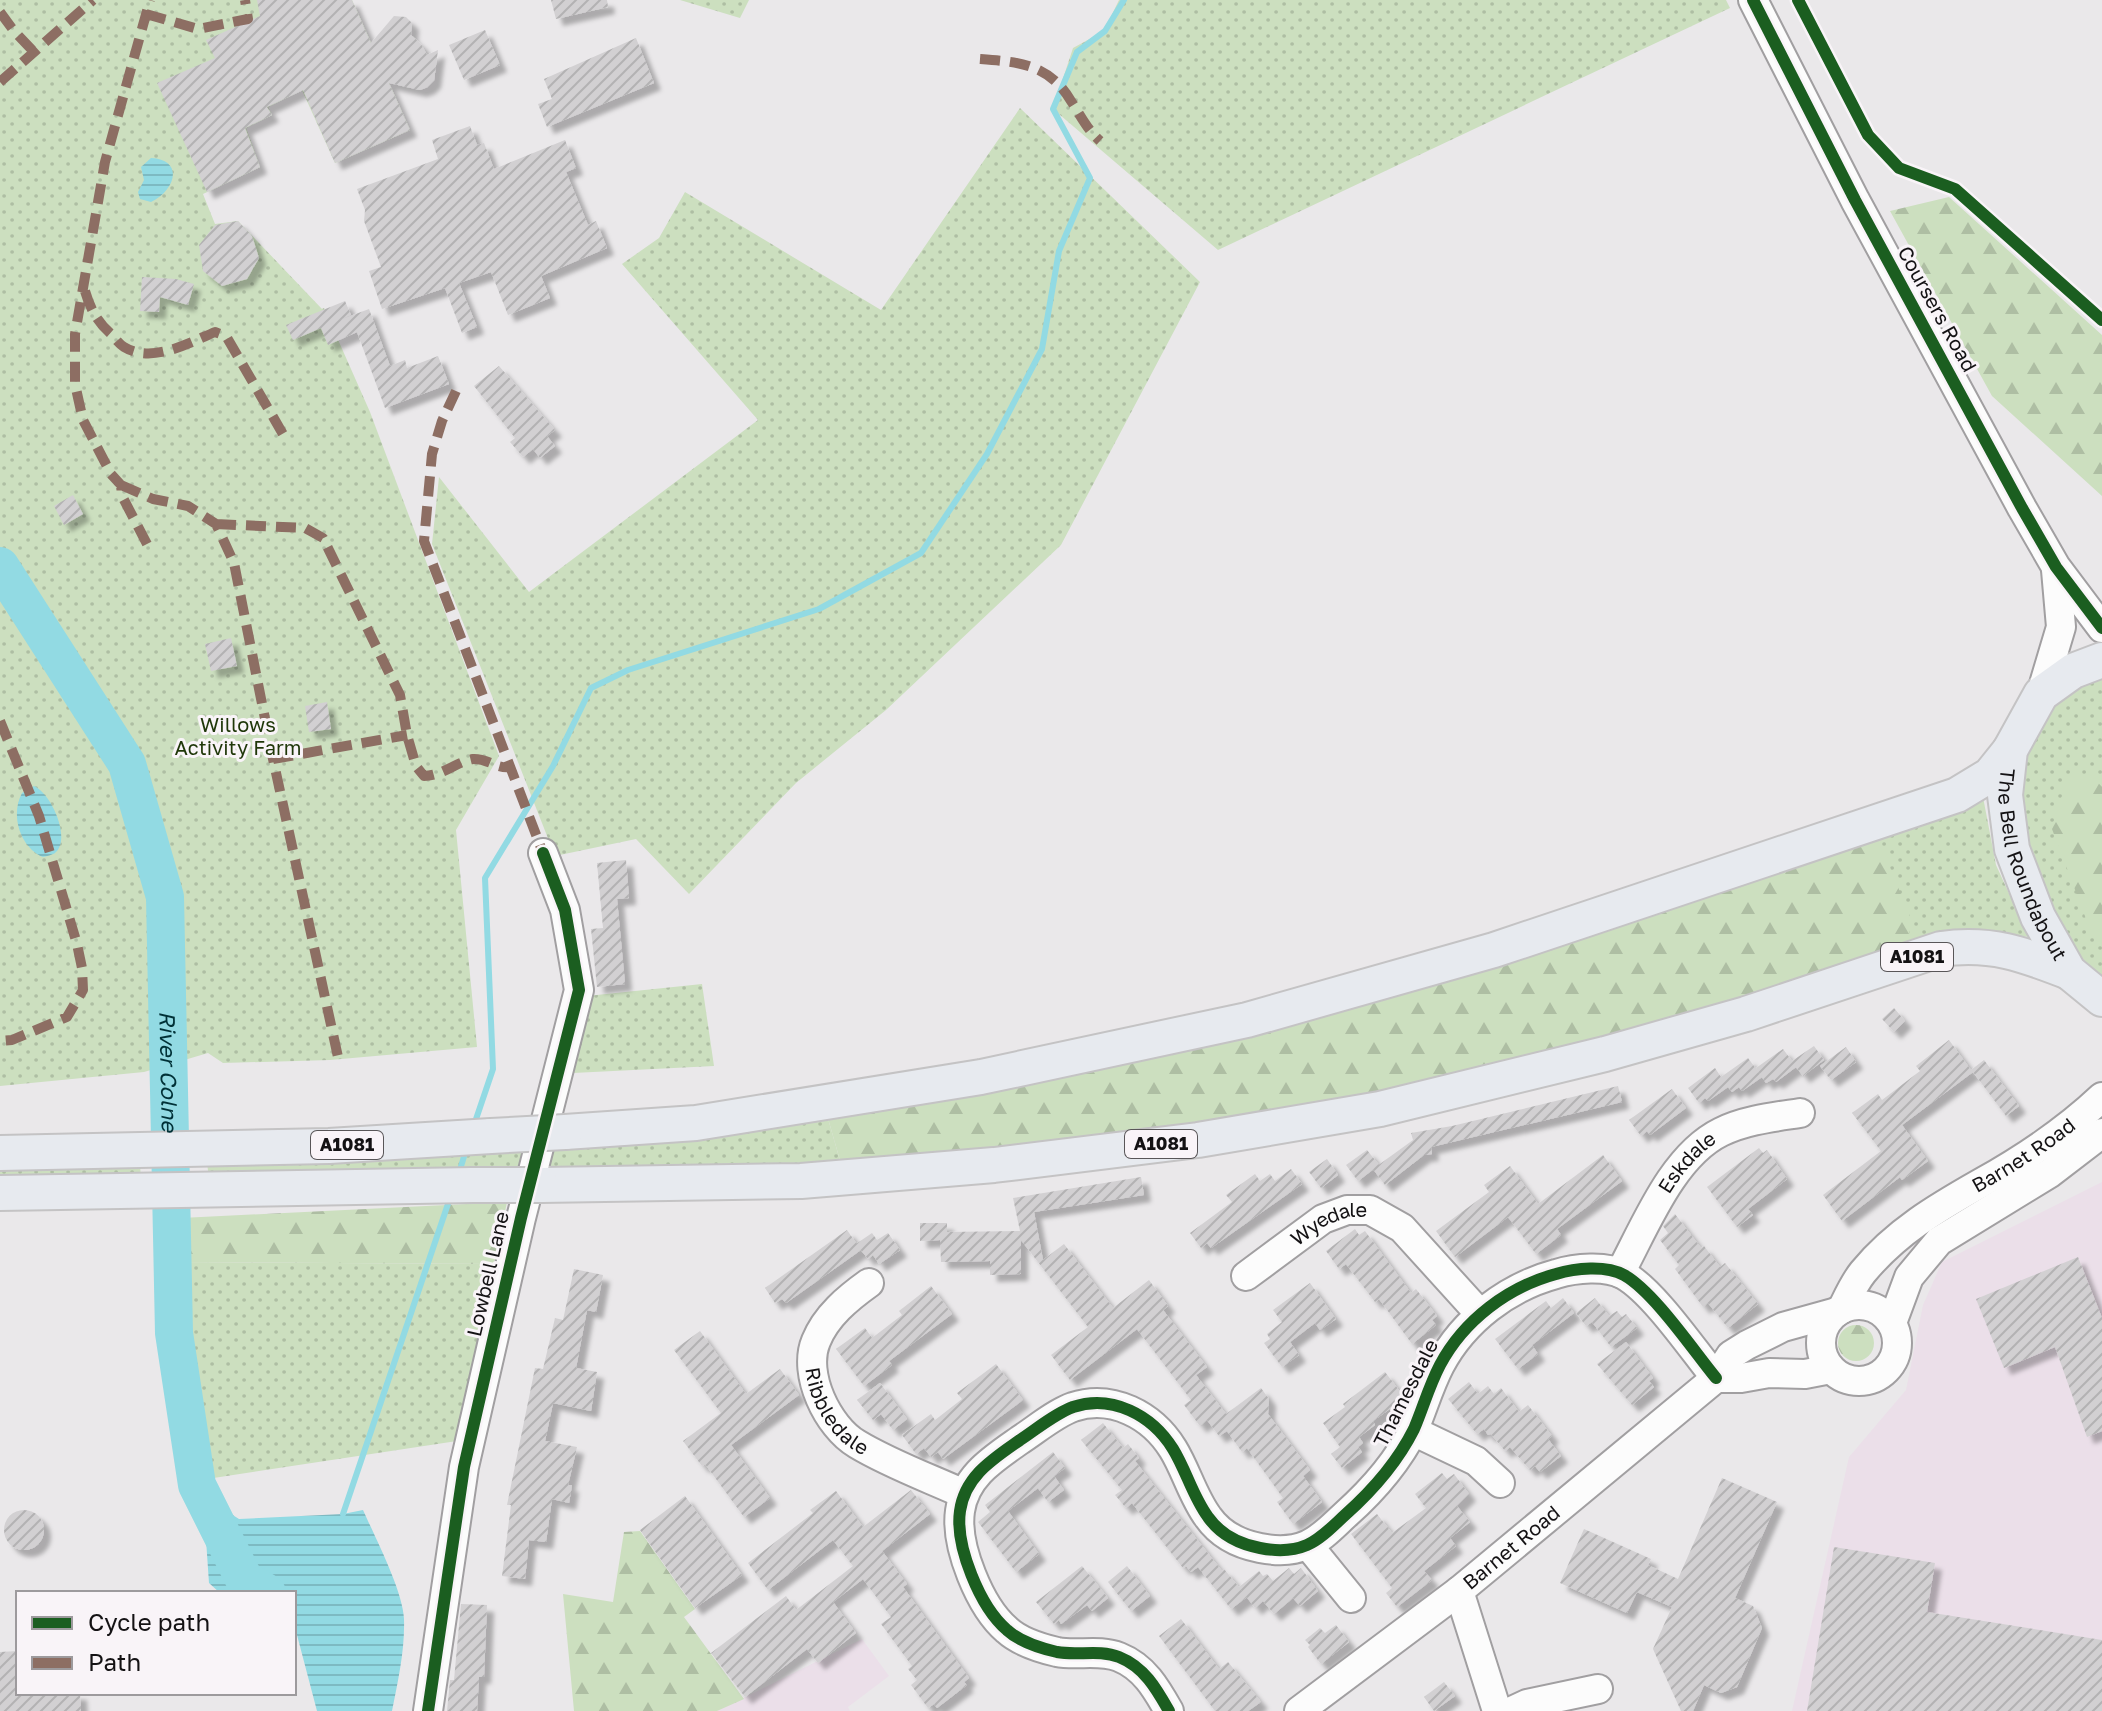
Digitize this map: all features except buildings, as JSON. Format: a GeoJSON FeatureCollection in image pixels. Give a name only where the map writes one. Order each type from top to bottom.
{"type":"FeatureCollection","features":[{"type":"Feature","properties":{"kind":"main road","name":"The Bell Roundabout"},"geometry":{"type":"LineString","coordinates":[[2102,660],[2073,671],[2041,694],[2010,750],[2005,795],[2012,849],[2038,917],[2069,972],[2102,999]]}},
{"type":"Feature","properties":{"kind":"main road","name":"A1081"},"geometry":{"type":"LineString","coordinates":[[0,1153],[329,1146],[696,1123],[981,1077],[1247,1020],[1494,950],[1957,795],[1990,775],[2010,750]]}},
{"type":"Feature","properties":{"kind":"main road","name":"A1081"},"geometry":{"type":"LineString","coordinates":[[0,1193],[801,1181],[994,1165],[1198,1140],[1380,1109],[1605,1054],[1746,1014],[1941,949],[1962,946],[2003,949],[2069,972]]}},
{"type":"Feature","properties":{"kind":"street","name":"Coursers Road"},"geometry":{"type":"LineString","coordinates":[[1753,0],[1855,200],[2056,567],[2102,628]]}},
{"type":"Feature","properties":{"kind":"street","name":"Coursers Road"},"geometry":{"type":"LineString","coordinates":[[2041,694],[2061,627],[2056,567]]}},
{"type":"Feature","properties":{"kind":"street","name":"Lowbell Lane"},"geometry":{"type":"LineString","coordinates":[[428,1711],[464,1467],[521,1218],[579,990],[565,910],[543,853]]}},
{"type":"Feature","properties":{"kind":"street","name":"Barnet Road"},"geometry":{"type":"LineString","coordinates":[[1299,1711],[1459,1591],[1716,1378],[1731,1355],[1783,1327],[1839,1311],[1860,1275],[1906,1229],[1938,1206],[2018,1161],[2064,1129],[2102,1097]]}},
{"type":"Feature","properties":{"kind":"street","name":"Eskdale"},"geometry":{"type":"LineString","coordinates":[[1620,1273],[1669,1183],[1700,1145],[1722,1131],[1760,1119],[1800,1113]]}},
{"type":"Feature","properties":{"kind":"street","name":"Barnet Road"},"geometry":{"type":"LineString","coordinates":[[1892,1323],[1909,1277],[1939,1241],[2050,1173],[2102,1133]]}},
{"type":"Feature","properties":{"kind":"street","name":"Wyedale"},"geometry":{"type":"LineString","coordinates":[[1246,1276],[1323,1219],[1347,1210],[1370,1210],[1402,1228],[1480,1314]]}},
{"type":"Feature","properties":{"kind":"street","name":"Thamesdale"},"geometry":{"type":"LineString","coordinates":[[1308,1545],[1359,1502],[1386,1472],[1413,1431],[1441,1363],[1455,1340],[1480,1314],[1511,1292],[1535,1280],[1578,1270],[1620,1273]]}},
{"type":"Feature","properties":{"kind":"street"},"geometry":{"type":"LineString","coordinates":[[1620,1273],[1642,1287],[1716,1378],[1769,1373],[1805,1374],[1831,1369]]}},
{"type":"Feature","properties":{"kind":"street","name":"Ribbledale"},"geometry":{"type":"LineString","coordinates":[[869,1283],[850,1296],[834,1313],[814,1344],[812,1362],[817,1391],[825,1410],[837,1427],[856,1443],[964,1494]]}},
{"type":"Feature","properties":{"kind":"street"},"geometry":{"type":"LineString","coordinates":[[1852,1305],[1875,1308],[1892,1323],[1898,1343],[1896,1354],[1883,1373],[1860,1382],[1847,1380],[1831,1369],[1824,1358],[1822,1333],[1828,1321],[1839,1311],[1852,1305]]}},
{"type":"Feature","properties":{"kind":"street"},"geometry":{"type":"LineString","coordinates":[[1169,1711],[1152,1681],[1121,1658],[1106,1653],[1059,1652],[1024,1641],[1007,1631],[987,1606],[964,1552],[959,1533],[964,1494],[975,1475],[1053,1417],[1080,1406],[1110,1404],[1129,1409],[1150,1421],[1172,1448],[1207,1516],[1221,1531],[1237,1541],[1269,1550],[1308,1545],[1351,1598]]}},
{"type":"Feature","properties":{"kind":"street"},"geometry":{"type":"LineString","coordinates":[[1413,1431],[1476,1461],[1500,1483]]}},
{"type":"Feature","properties":{"kind":"street"},"geometry":{"type":"LineString","coordinates":[[1459,1591],[1497,1711]]}},
{"type":"Feature","properties":{"kind":"street"},"geometry":{"type":"LineString","coordinates":[[1512,1711],[1527,1704],[1598,1689]]}},
{"type":"Feature","properties":{"kind":"shaded area"},"geometry":{"type":"Polygon","coordinates":[[[2102,1182],[2102,1711],[1792,1711],[1849,1457],[1906,1390],[1923,1305],[1942,1262],[2102,1182]]]}},
{"type":"Feature","properties":{"kind":"shaded area"},"geometry":{"type":"Polygon","coordinates":[[[862,1639],[889,1676],[848,1707],[850,1711],[717,1711],[862,1639]]]}},
{"type":"Feature","properties":{"kind":"green space","name":"Willows Activity Farm"},"geometry":{"type":"Polygon","coordinates":[[[0,0],[352,0],[410,130],[335,163],[302,90],[268,107],[272,115],[246,128],[260,167],[203,194],[215,224],[238,221],[324,308],[370,412],[499,756],[456,830],[477,1047],[330,1060],[223,1063],[208,1053],[144,1072],[0,1086],[0,0]]]}},
{"type":"Feature","properties":{"kind":"green space"},"geometry":{"type":"Polygon","coordinates":[[[680,0],[749,0],[740,18],[680,0]]]}},
{"type":"Feature","properties":{"kind":"green space"},"geometry":{"type":"Polygon","coordinates":[[[1119,0],[1726,0],[1730,8],[1218,250],[1053,109],[1073,48],[1104,31],[1119,0]]]}},
{"type":"Feature","properties":{"kind":"green space"},"geometry":{"type":"Polygon","coordinates":[[[1020,108],[1200,282],[1061,545],[886,710],[796,783],[689,894],[636,839],[555,856],[432,544],[439,477],[529,592],[758,420],[622,264],[659,238],[685,192],[881,310],[1020,108]]]}},
{"type":"Feature","properties":{"kind":"green space"},"geometry":{"type":"Polygon","coordinates":[[[1949,197],[2102,335],[2102,496],[1992,396],[1890,211],[1949,197]]]}},
{"type":"Feature","properties":{"kind":"green space"},"geometry":{"type":"Polygon","coordinates":[[[2102,673],[2102,978],[2074,950],[2055,914],[2027,847],[2018,814],[2019,762],[2056,700],[2102,673]]]}},
{"type":"Feature","properties":{"kind":"green space"},"geometry":{"type":"Polygon","coordinates":[[[2091,775],[2102,787],[2102,943],[2091,932],[2052,829],[2070,777],[2091,775]]]}},
{"type":"Feature","properties":{"kind":"green space"},"geometry":{"type":"Polygon","coordinates":[[[1983,797],[1996,865],[2029,937],[1996,933],[1908,947],[1878,838],[1983,797]]]}},
{"type":"Feature","properties":{"kind":"green space"},"geometry":{"type":"Polygon","coordinates":[[[1878,838],[1911,919],[1908,947],[1669,1023],[1337,1103],[1004,1151],[841,1164],[827,1115],[1878,838]]]}},
{"type":"Feature","properties":{"kind":"green space"},"geometry":{"type":"Polygon","coordinates":[[[702,984],[714,1066],[573,1073],[587,996],[702,984]]]}},
{"type":"Feature","properties":{"kind":"green space"},"geometry":{"type":"Polygon","coordinates":[[[827,1115],[841,1164],[548,1172],[554,1147],[827,1115]]]}},
{"type":"Feature","properties":{"kind":"green space"},"geometry":{"type":"Polygon","coordinates":[[[524,1149],[520,1174],[209,1178],[207,1163],[524,1149]]]}},
{"type":"Feature","properties":{"kind":"green space"},"geometry":{"type":"Polygon","coordinates":[[[140,1165],[141,1179],[0,1181],[0,1166],[140,1165]]]}},
{"type":"Feature","properties":{"kind":"green space"},"geometry":{"type":"Polygon","coordinates":[[[507,1202],[494,1264],[180,1262],[181,1218],[507,1202]]]}},
{"type":"Feature","properties":{"kind":"green space"},"geometry":{"type":"Polygon","coordinates":[[[180,1262],[494,1264],[457,1441],[207,1479],[185,1382],[180,1262]]]}},
{"type":"Feature","properties":{"kind":"green space"},"geometry":{"type":"Polygon","coordinates":[[[1856,1325],[1869,1330],[1874,1343],[1869,1356],[1856,1361],[1843,1356],[1838,1343],[1843,1330],[1856,1325]]]}},
{"type":"Feature","properties":{"kind":"green space"},"geometry":{"type":"Polygon","coordinates":[[[640,1531],[695,1609],[684,1617],[744,1699],[717,1711],[574,1711],[563,1594],[613,1602],[624,1532],[640,1531]]]}},
{"type":"Feature","properties":{"kind":"water"},"geometry":{"type":"Polygon","coordinates":[[[151,158],[169,164],[173,177],[166,191],[151,202],[140,199],[138,192],[144,180],[141,167],[151,158]]]}},
{"type":"Feature","properties":{"kind":"water"},"geometry":{"type":"Polygon","coordinates":[[[34,786],[47,797],[60,827],[60,846],[55,853],[44,857],[28,846],[17,820],[22,793],[34,786]]]}},
{"type":"Feature","properties":{"kind":"water"},"geometry":{"type":"Polygon","coordinates":[[[203,1496],[239,1519],[343,1514],[363,1510],[388,1564],[404,1619],[402,1654],[392,1711],[317,1711],[296,1635],[296,1591],[218,1591],[209,1583],[203,1496]]]}},
{"type":"Feature","properties":{"kind":"waterway"},"geometry":{"type":"LineString","coordinates":[[473,1128],[493,1069],[485,878],[553,766],[591,688],[628,670],[819,609],[921,553],[987,454],[1042,349],[1059,251],[1090,178],[1053,109],[1077,52],[1105,31],[1124,0]]}},
{"type":"Feature","properties":{"kind":"waterway","name":"River Colne"},"geometry":{"type":"LineString","coordinates":[[0,566],[127,764],[165,897],[174,1333],[197,1485],[244,1579],[264,1591]]}},
{"type":"Feature","properties":{"kind":"waterway"},"geometry":{"type":"LineString","coordinates":[[459,1173],[466,1150]]}},
{"type":"Feature","properties":{"kind":"waterway"},"geometry":{"type":"LineString","coordinates":[[343,1514],[451,1195]]}},
{"type":"Feature","properties":{"kind":"marked path"},"geometry":{"type":"LineString","coordinates":[[0,82],[93,0]]}},
{"type":"Feature","properties":{"kind":"marked path"},"geometry":{"type":"LineString","coordinates":[[147,544],[122,496],[121,485],[111,474],[83,420],[75,384],[75,334],[105,162],[150,0]]}},
{"type":"Feature","properties":{"kind":"marked path"},"geometry":{"type":"LineString","coordinates":[[146,14],[198,29],[248,19],[245,0]]}},
{"type":"Feature","properties":{"kind":"marked path"},"geometry":{"type":"LineString","coordinates":[[0,12],[34,52]]}},
{"type":"Feature","properties":{"kind":"marked path"},"geometry":{"type":"LineString","coordinates":[[980,59],[1021,64],[1043,72],[1062,89],[1100,141]]}},
{"type":"Feature","properties":{"kind":"marked path"},"geometry":{"type":"LineString","coordinates":[[85,291],[102,325],[122,346],[135,352],[158,353],[215,332],[226,336],[287,441]]}},
{"type":"Feature","properties":{"kind":"marked path"},"geometry":{"type":"LineString","coordinates":[[456,391],[442,421],[432,454],[424,541],[543,853]]}},
{"type":"Feature","properties":{"kind":"marked path"},"geometry":{"type":"LineString","coordinates":[[121,485],[153,499],[188,506],[216,524],[234,563],[338,1057]]}},
{"type":"Feature","properties":{"kind":"marked path"},"geometry":{"type":"LineString","coordinates":[[216,524],[305,528],[323,538],[400,695],[416,766],[424,776],[473,759],[510,767]]}},
{"type":"Feature","properties":{"kind":"marked path"},"geometry":{"type":"LineString","coordinates":[[0,721],[39,816],[77,944],[83,990],[67,1017],[12,1040],[0,1041]]}},
{"type":"Feature","properties":{"kind":"marked path"},"geometry":{"type":"LineString","coordinates":[[273,759],[407,735]]}},
{"type":"Feature","properties":{"kind":"cycle path"},"geometry":{"type":"LineString","coordinates":[[1753,0],[1855,200],[2022,508],[2056,567],[2102,628]]}},
{"type":"Feature","properties":{"kind":"cycle path"},"geometry":{"type":"LineString","coordinates":[[1798,0],[1868,135],[1899,168],[1955,189],[2102,320]]}},
{"type":"Feature","properties":{"kind":"cycle path"},"geometry":{"type":"LineString","coordinates":[[428,1711],[464,1467],[521,1218],[579,990],[565,910],[543,853]]}},
{"type":"Feature","properties":{"kind":"cycle path"},"geometry":{"type":"LineString","coordinates":[[1169,1711],[1148,1679],[1128,1661],[1104,1653],[1057,1652],[1030,1644],[1012,1634],[988,1607],[972,1575],[959,1525],[968,1488],[990,1462],[1052,1418],[1073,1407],[1088,1404],[1102,1403],[1130,1410],[1154,1426],[1173,1449],[1203,1509],[1218,1528],[1245,1544],[1284,1550],[1302,1547],[1317,1539],[1365,1496],[1408,1441],[1440,1365],[1462,1334],[1489,1308],[1538,1280],[1590,1268],[1624,1275],[1648,1294],[1716,1378]]}}]}
